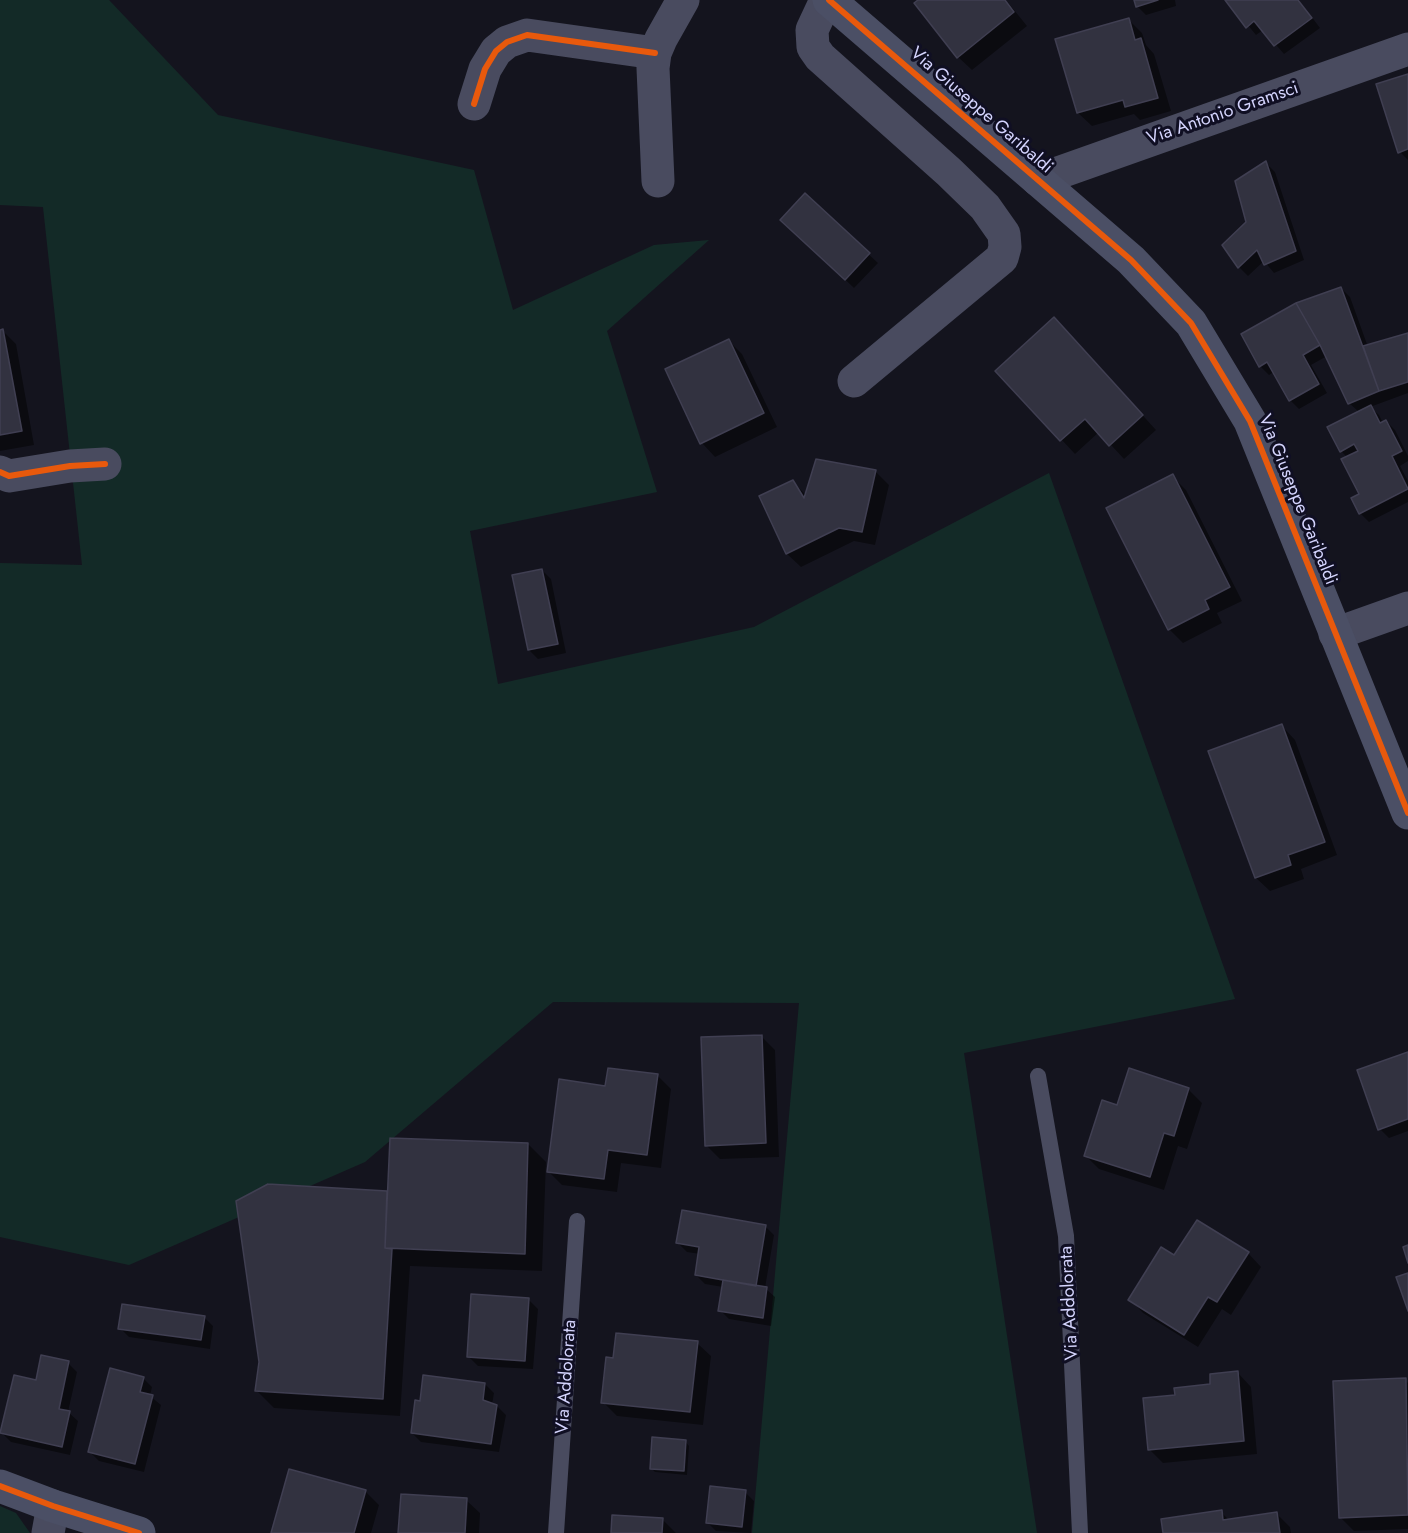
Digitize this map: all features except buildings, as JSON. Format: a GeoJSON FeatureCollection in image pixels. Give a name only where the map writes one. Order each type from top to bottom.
{"type":"FeatureCollection","features":[{"type":"Feature","properties":{"kind":"street"},"geometry":{"type":"LineString","coordinates":[[658,181],[653,68],[655,53],[683,0]]}},
{"type":"Feature","properties":{"kind":"street"},"geometry":{"type":"LineString","coordinates":[[828,0],[812,30],[813,47],[820,57],[890,117],[985,207],[1004,234],[1005,247],[1002,258],[854,381]]}},
{"type":"Feature","properties":{"kind":"street","name":"Via Giuseppe Garibaldi"},"geometry":{"type":"LineString","coordinates":[[828,0],[1131,260],[1191,322],[1250,421],[1408,813]]}},
{"type":"Feature","properties":{"kind":"street"},"geometry":{"type":"LineString","coordinates":[[474,104],[485,69],[496,51],[507,42],[527,35],[655,53]]}},
{"type":"Feature","properties":{"kind":"street","name":"Via Antonio Gramsci"},"geometry":{"type":"LineString","coordinates":[[1038,180],[1408,49]]}},
{"type":"Feature","properties":{"kind":"street"},"geometry":{"type":"LineString","coordinates":[[0,472],[9,476],[70,466],[105,464]]}},
{"type":"Feature","properties":{"kind":"street"},"geometry":{"type":"LineString","coordinates":[[1335,634],[1408,608]]}},
{"type":"Feature","properties":{"kind":"street"},"geometry":{"type":"LineString","coordinates":[[0,1486],[51,1519],[139,1533]]}},
{"type":"Feature","properties":{"kind":"lane","name":"Via Addolorata"},"geometry":{"type":"LineString","coordinates":[[1038,1076],[1066,1236],[1080,1533]]}},
{"type":"Feature","properties":{"kind":"lane","name":"Via Addolorata"},"geometry":{"type":"LineString","coordinates":[[556,1533],[577,1221]]}},
{"type":"Feature","properties":{"kind":"green space"},"geometry":{"type":"Polygon","coordinates":[[[0,0],[109,0],[218,115],[474,170],[513,310],[654,245],[709,240],[607,331],[657,492],[470,531],[498,684],[754,627],[1049,473],[1235,999],[964,1053],[1037,1533],[752,1533],[799,1003],[553,1002],[365,1162],[129,1265],[0,1237],[0,563],[82,565],[43,207],[0,205],[0,0]]]}},
{"type":"Feature","properties":{"kind":"green space"},"geometry":{"type":"Polygon","coordinates":[[[0,1506],[16,1513],[30,1533],[0,1533],[0,1506]]]}},
{"type":"Feature","properties":{"kind":"cycle path"},"geometry":{"type":"LineString","coordinates":[[829,0],[1131,260],[1191,323],[1250,421],[1408,813]]}},
{"type":"Feature","properties":{"kind":"cycle path"},"geometry":{"type":"LineString","coordinates":[[474,104],[485,69],[496,51],[507,42],[527,35],[655,53]]}},
{"type":"Feature","properties":{"kind":"cycle path"},"geometry":{"type":"LineString","coordinates":[[0,472],[9,476],[70,466],[105,464]]}},
{"type":"Feature","properties":{"kind":"cycle path"},"geometry":{"type":"LineString","coordinates":[[0,1486],[53,1506],[139,1533]]}}]}
